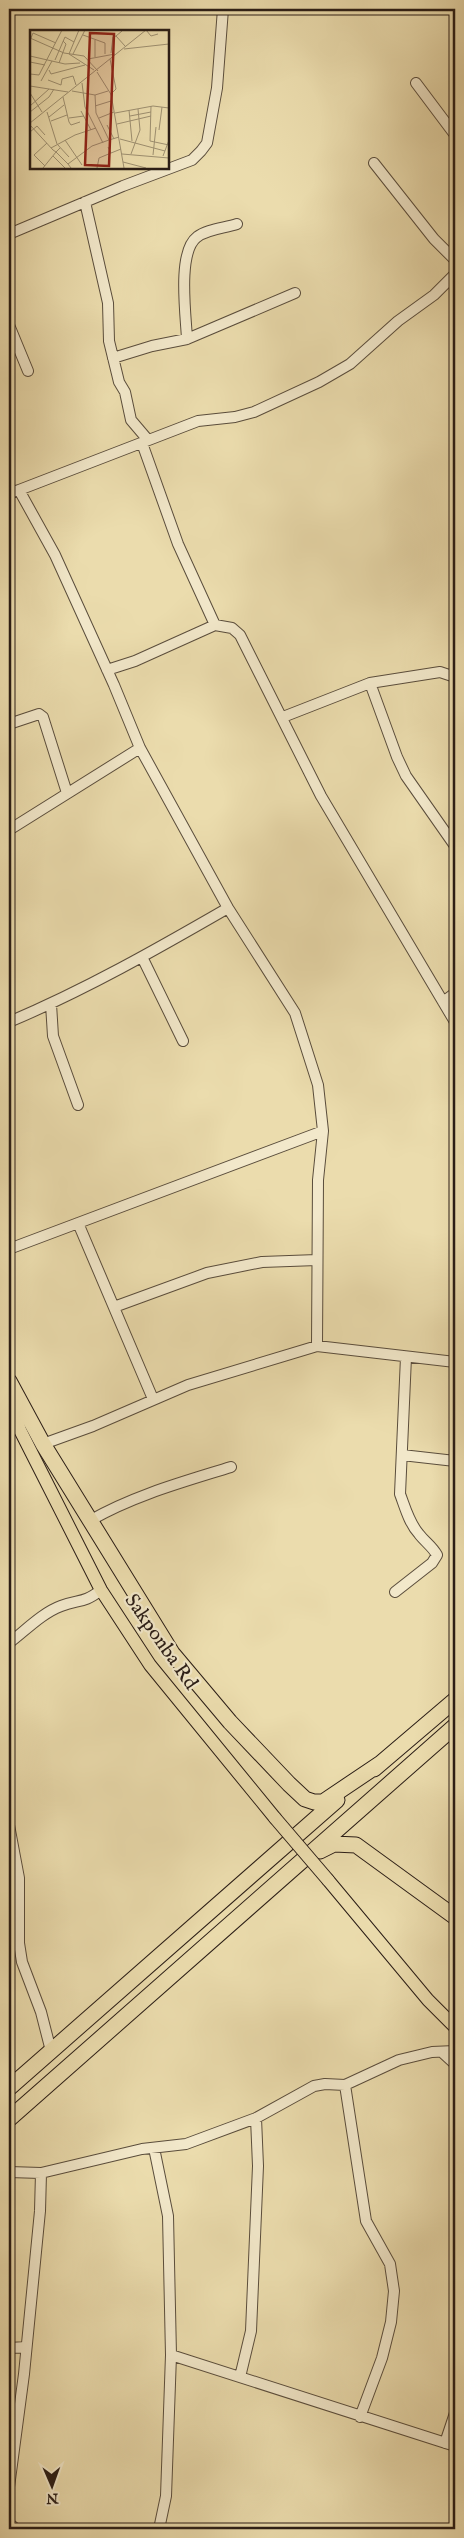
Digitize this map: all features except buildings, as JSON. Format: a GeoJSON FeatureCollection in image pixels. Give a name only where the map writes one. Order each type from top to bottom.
{"type":"FeatureCollection","features":[{"type":"Feature","properties":{"kind":"highway"},"geometry":{"type":"LineString","coordinates":[[9,1381],[43,1444],[172,1653],[230,1722],[305,1799],[314,1802],[323,1802],[381,1763]]}},
{"type":"Feature","properties":{"kind":"highway"},"geometry":{"type":"LineString","coordinates":[[9,2088],[235,1889],[455,1700]]}},
{"type":"Feature","properties":{"kind":"highway"},"geometry":{"type":"LineString","coordinates":[[9,2119],[455,1726]]}},
{"type":"Feature","properties":{"kind":"highway"},"geometry":{"type":"LineString","coordinates":[[356,1845],[353,1831],[355,1822],[390,1782]]}},
{"type":"Feature","properties":{"kind":"highway"},"geometry":{"type":"LineString","coordinates":[[235,1889],[300,1825],[308,1809],[305,1799]]}},
{"type":"Feature","properties":{"kind":"highway"},"geometry":{"type":"LineString","coordinates":[[257,1900],[322,1849],[334,1844],[356,1845],[455,1916]]}},
{"type":"Feature","properties":{"kind":"main road","name":"Sakponba Rd"},"geometry":{"type":"LineString","coordinates":[[9,1397],[20,1430],[101,1590],[150,1665],[275,1818],[428,2000],[455,2027]]}},
{"type":"Feature","properties":{"kind":"street"},"geometry":{"type":"LineString","coordinates":[[9,234],[192,160],[207,143],[217,88],[223,9]]}},
{"type":"Feature","properties":{"kind":"street"},"geometry":{"type":"LineString","coordinates":[[416,83],[455,136]]}},
{"type":"Feature","properties":{"kind":"street"},"geometry":{"type":"LineString","coordinates":[[374,163],[434,239],[455,260]]}},
{"type":"Feature","properties":{"kind":"street"},"geometry":{"type":"LineString","coordinates":[[85,202],[108,304],[109,341],[119,382],[125,392],[131,420],[145,442],[178,544],[215,625]]}},
{"type":"Feature","properties":{"kind":"street"},"geometry":{"type":"LineString","coordinates":[[187,340],[184,263],[190,245],[196,238],[205,233],[237,224]]}},
{"type":"Feature","properties":{"kind":"street"},"geometry":{"type":"LineString","coordinates":[[9,493],[198,421],[235,417],[254,412],[319,382],[350,364],[378,341],[398,321],[434,295],[455,274]]}},
{"type":"Feature","properties":{"kind":"street"},"geometry":{"type":"LineString","coordinates":[[113,358],[152,346],[187,340],[295,292]]}},
{"type":"Feature","properties":{"kind":"street"},"geometry":{"type":"LineString","coordinates":[[9,325],[28,371]]}},
{"type":"Feature","properties":{"kind":"street"},"geometry":{"type":"LineString","coordinates":[[19,490],[55,555],[140,748],[228,908],[295,1013],[318,1085],[322,1131],[318,1180],[317,1346]]}},
{"type":"Feature","properties":{"kind":"street"},"geometry":{"type":"LineString","coordinates":[[107,670],[135,661],[215,625],[232,628],[240,635],[321,796],[455,1022]]}},
{"type":"Feature","properties":{"kind":"street"},"geometry":{"type":"LineString","coordinates":[[283,718],[370,683],[440,672],[455,676]]}},
{"type":"Feature","properties":{"kind":"street"},"geometry":{"type":"LineString","coordinates":[[370,683],[397,757],[406,776],[455,846]]}},
{"type":"Feature","properties":{"kind":"street"},"geometry":{"type":"LineString","coordinates":[[9,724],[34,715],[39,714],[43,717],[67,794]]}},
{"type":"Feature","properties":{"kind":"street"},"geometry":{"type":"LineString","coordinates":[[9,830],[140,748]]}},
{"type":"Feature","properties":{"kind":"street"},"geometry":{"type":"LineString","coordinates":[[9,1022],[51,1004],[142,957],[228,908]]}},
{"type":"Feature","properties":{"kind":"street"},"geometry":{"type":"LineString","coordinates":[[142,957],[183,1041]]}},
{"type":"Feature","properties":{"kind":"street"},"geometry":{"type":"LineString","coordinates":[[443,1002],[455,993]]}},
{"type":"Feature","properties":{"kind":"street"},"geometry":{"type":"LineString","coordinates":[[51,1004],[53,1036],[78,1104]]}},
{"type":"Feature","properties":{"kind":"street"},"geometry":{"type":"LineString","coordinates":[[9,1249],[322,1131]]}},
{"type":"Feature","properties":{"kind":"street"},"geometry":{"type":"LineString","coordinates":[[78,1223],[153,1399]]}},
{"type":"Feature","properties":{"kind":"street"},"geometry":{"type":"LineString","coordinates":[[114,1307],[207,1273],[262,1262],[317,1260]]}},
{"type":"Feature","properties":{"kind":"street"},"geometry":{"type":"LineString","coordinates":[[43,1444],[93,1426],[188,1384],[317,1346],[455,1362]]}},
{"type":"Feature","properties":{"kind":"street"},"geometry":{"type":"LineString","coordinates":[[396,1592],[432,1563],[437,1556],[434,1548],[418,1533],[406,1512],[400,1494],[406,1357]]}},
{"type":"Feature","properties":{"kind":"street"},"geometry":{"type":"LineString","coordinates":[[402,1455],[455,1461]]}},
{"type":"Feature","properties":{"kind":"street"},"geometry":{"type":"LineString","coordinates":[[91,1520],[117,1506],[231,1467]]}},
{"type":"Feature","properties":{"kind":"street"},"geometry":{"type":"LineString","coordinates":[[9,1643],[49,1612],[62,1605],[89,1599],[101,1590]]}},
{"type":"Feature","properties":{"kind":"street"},"geometry":{"type":"LineString","coordinates":[[9,1825],[19,1878],[18,1943],[22,1962],[41,2012],[51,2051]]}},
{"type":"Feature","properties":{"kind":"street"},"geometry":{"type":"LineString","coordinates":[[9,2172],[41,2173],[142,2149],[186,2144],[256,2118],[296,2094],[314,2086],[325,2084],[345,2085],[399,2060],[432,2052],[455,2051]]}},
{"type":"Feature","properties":{"kind":"street"},"geometry":{"type":"LineString","coordinates":[[443,2053],[455,2064]]}},
{"type":"Feature","properties":{"kind":"street"},"geometry":{"type":"LineString","coordinates":[[345,2085],[366,2221],[374,2238],[386,2253],[390,2264],[394,2291],[391,2322],[382,2358],[360,2416]]}},
{"type":"Feature","properties":{"kind":"street"},"geometry":{"type":"LineString","coordinates":[[240,2377],[251,2331],[258,2166],[256,2118]]}},
{"type":"Feature","properties":{"kind":"street"},"geometry":{"type":"LineString","coordinates":[[154,2148],[168,2216],[171,2355],[167,2486],[159,2529]]}},
{"type":"Feature","properties":{"kind":"street"},"geometry":{"type":"LineString","coordinates":[[9,2487],[40,2211],[41,2173]]}},
{"type":"Feature","properties":{"kind":"street"},"geometry":{"type":"LineString","coordinates":[[9,2348],[26,2347]]}},
{"type":"Feature","properties":{"kind":"street"},"geometry":{"type":"LineString","coordinates":[[171,2355],[455,2446]]}},
{"type":"Feature","properties":{"kind":"street"},"geometry":{"type":"LineString","coordinates":[[445,2442],[455,2413]]}},
{"type":"Feature","properties":{"kind":"street"},"geometry":{"type":"LineString","coordinates":[[9,2523],[16,2529]]}}]}
